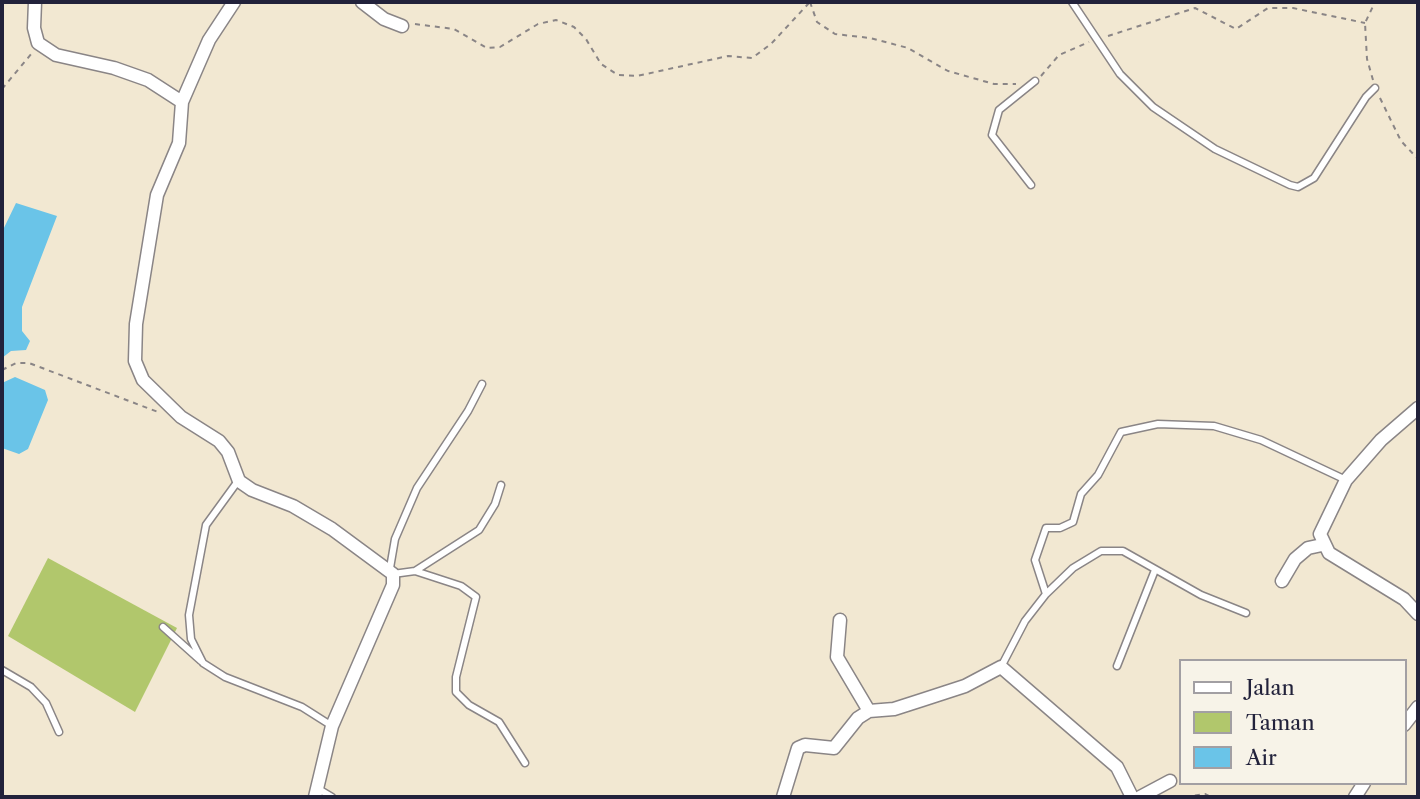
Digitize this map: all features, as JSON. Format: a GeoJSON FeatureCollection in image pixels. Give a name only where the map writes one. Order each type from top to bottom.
{"type":"FeatureCollection","features":[{"type":"Feature","properties":{"kind":"street"},"geometry":{"type":"LineString","coordinates":[[35,2],[34,28],[38,43],[56,55],[114,68],[148,80],[182,102]]}},
{"type":"Feature","properties":{"kind":"street"},"geometry":{"type":"LineString","coordinates":[[234,2],[209,40],[182,102],[179,143],[157,195],[136,324],[135,360],[143,380],[181,417],[219,441],[228,452],[239,481],[252,490],[293,506],[391,571],[393,585],[332,726],[315,792]]}},
{"type":"Feature","properties":{"kind":"street"},"geometry":{"type":"LineString","coordinates":[[362,2],[384,19],[402,26]]}},
{"type":"Feature","properties":{"kind":"street"},"geometry":{"type":"LineString","coordinates":[[1418,408],[1381,440],[1346,480],[1325,518],[1320,534],[1322,545],[1329,553],[1404,599],[1418,614]]}},
{"type":"Feature","properties":{"kind":"street"},"geometry":{"type":"LineString","coordinates":[[1282,581],[1295,559],[1308,548],[1322,545]]}},
{"type":"Feature","properties":{"kind":"street"},"geometry":{"type":"LineString","coordinates":[[840,620],[837,657],[869,711]]}},
{"type":"Feature","properties":{"kind":"street"},"geometry":{"type":"LineString","coordinates":[[783,797],[799,748],[805,745],[834,748],[858,718],[869,711],[894,709],[922,701],[965,686],[1001,667],[1117,767],[1132,797]]}},
{"type":"Feature","properties":{"kind":"street"},"geometry":{"type":"LineString","coordinates":[[1406,723],[1418,707]]}},
{"type":"Feature","properties":{"kind":"street"},"geometry":{"type":"LineString","coordinates":[[1140,797],[1170,781]]}},
{"type":"Feature","properties":{"kind":"lane"},"geometry":{"type":"LineString","coordinates":[[1072,2],[1120,74],[1153,107],[1215,149],[1290,185],[1306,184],[1314,178],[1366,97],[1375,88]]}},
{"type":"Feature","properties":{"kind":"lane"},"geometry":{"type":"LineString","coordinates":[[1031,185],[992,135],[999,110],[1035,81]]}},
{"type":"Feature","properties":{"kind":"lane"},"geometry":{"type":"LineString","coordinates":[[482,384],[468,411],[417,488],[395,539],[391,571],[415,571],[461,586],[476,597],[456,677],[456,692],[469,705],[499,722],[525,763]]}},
{"type":"Feature","properties":{"kind":"lane"},"geometry":{"type":"LineString","coordinates":[[1046,594],[1035,560],[1046,528],[1060,528],[1073,522],[1081,494],[1098,475],[1121,432],[1158,424],[1214,426],[1261,440],[1346,480]]}},
{"type":"Feature","properties":{"kind":"lane"},"geometry":{"type":"LineString","coordinates":[[203,663],[191,639],[188,615],[196,565],[206,525],[239,481]]}},
{"type":"Feature","properties":{"kind":"lane"},"geometry":{"type":"LineString","coordinates":[[415,571],[479,530],[495,504],[501,485]]}},
{"type":"Feature","properties":{"kind":"lane"},"geometry":{"type":"LineString","coordinates":[[1001,667],[1025,621],[1046,594],[1073,568],[1101,551],[1123,551],[1201,595],[1246,613]]}},
{"type":"Feature","properties":{"kind":"lane"},"geometry":{"type":"LineString","coordinates":[[1117,666],[1155,569]]}},
{"type":"Feature","properties":{"kind":"lane"},"geometry":{"type":"LineString","coordinates":[[163,627],[203,663],[225,677],[302,707],[332,726]]}},
{"type":"Feature","properties":{"kind":"lane"},"geometry":{"type":"LineString","coordinates":[[2,670],[31,687],[46,703],[59,732]]}},
{"type":"Feature","properties":{"kind":"lane"},"geometry":{"type":"LineString","coordinates":[[315,792],[332,797]]}},
{"type":"Feature","properties":{"kind":"path"},"geometry":{"type":"LineString","coordinates":[[402,26],[424,23],[454,29],[487,47],[500,47],[538,24],[556,20],[574,27],[586,39],[601,64],[618,75],[637,76],[728,56],[752,58],[771,44],[810,2],[817,22],[835,34],[870,38],[908,48],[948,71],[994,85],[1035,81],[1059,55],[1097,39],[1195,8],[1236,29],[1268,8],[1293,8],[1365,23]]}},
{"type":"Feature","properties":{"kind":"path"},"geometry":{"type":"LineString","coordinates":[[2,89],[27,62],[38,43]]}},
{"type":"Feature","properties":{"kind":"path"},"geometry":{"type":"LineString","coordinates":[[2,370],[16,363],[29,363],[144,408],[181,417]]}},
{"type":"Feature","properties":{"kind":"path"},"geometry":{"type":"LineString","coordinates":[[1185,797],[1205,794],[1211,797]]}},
{"type":"Feature","properties":{"kind":"green space"},"geometry":{"type":"Polygon","coordinates":[[[48,558],[177,628],[135,712],[8,636],[48,558]]]}},
{"type":"Feature","properties":{"kind":"water"},"geometry":{"type":"Polygon","coordinates":[[[16,203],[57,216],[22,307],[22,331],[30,341],[26,350],[11,351],[2,358],[2,232],[16,203]]]}},
{"type":"Feature","properties":{"kind":"water"},"geometry":{"type":"Polygon","coordinates":[[[15,377],[45,390],[48,400],[28,449],[19,454],[2,448],[2,383],[15,377]]]}}]}
